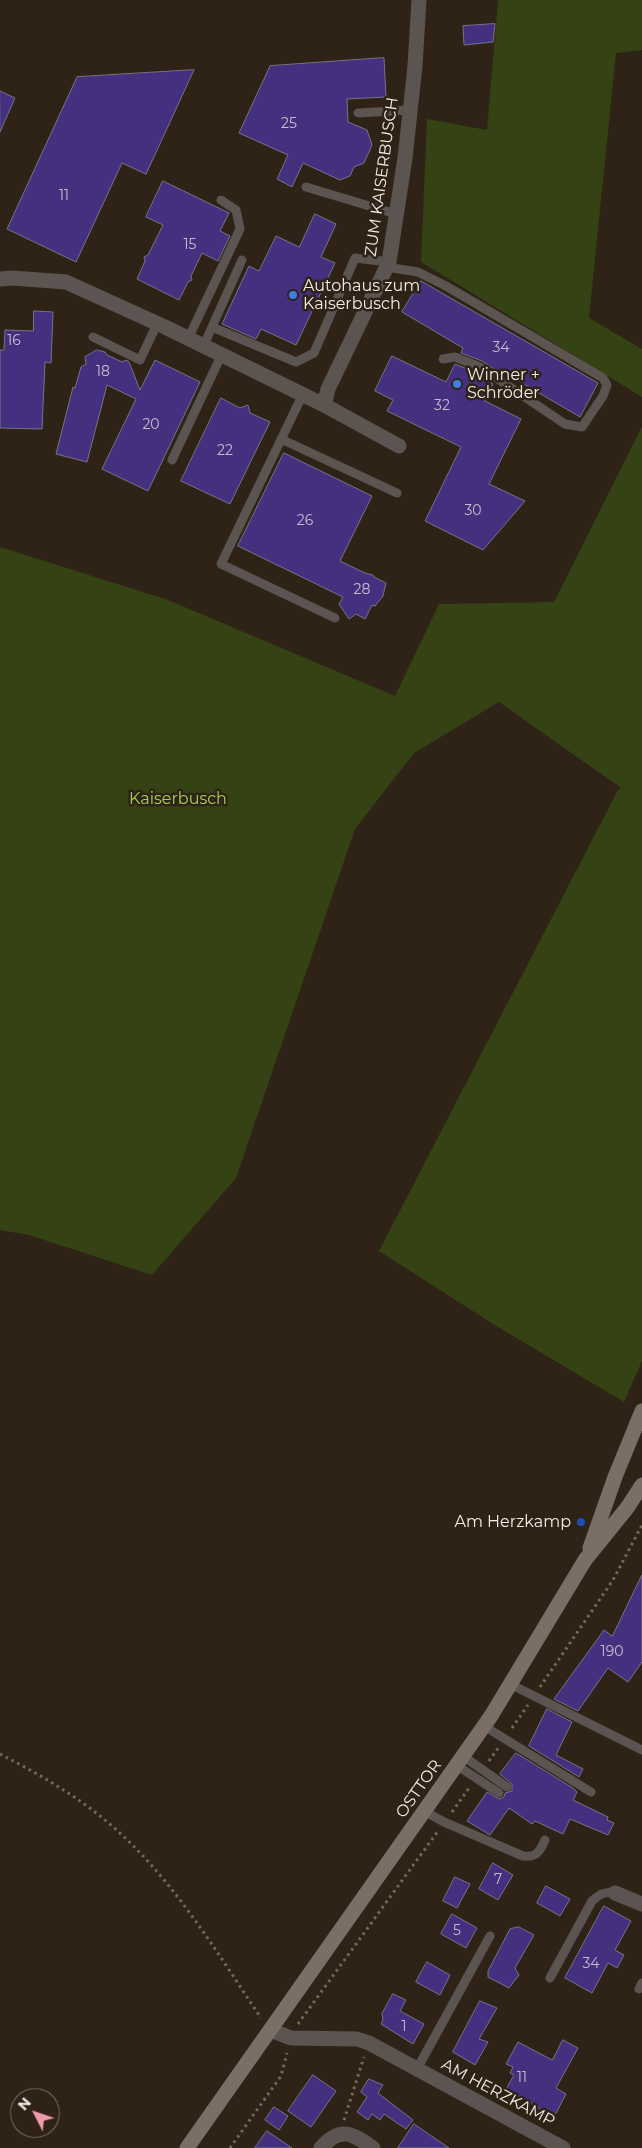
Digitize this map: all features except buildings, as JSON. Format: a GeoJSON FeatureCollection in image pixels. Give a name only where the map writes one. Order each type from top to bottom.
{"type":"FeatureCollection","features":[{"type":"Feature","properties":{"kind":"main road","name":"OSTTOR"},"geometry":{"type":"LineString","coordinates":[[585,1560],[615,1477],[642,1411]]}},
{"type":"Feature","properties":{"kind":"main road","name":"OSTTOR"},"geometry":{"type":"LineString","coordinates":[[187,2148],[460,1761],[484,1726],[585,1560],[627,1508],[642,1485]]}},
{"type":"Feature","properties":{"kind":"street","name":"ZUM KAISERBUSCH"},"geometry":{"type":"LineString","coordinates":[[324,405],[328,388],[388,265],[410,110],[419,0]]}},
{"type":"Feature","properties":{"kind":"street"},"geometry":{"type":"LineString","coordinates":[[0,279],[12,278],[66,282],[324,405],[399,446]]}},
{"type":"Feature","properties":{"kind":"street"},"geometry":{"type":"LineString","coordinates":[[615,1894],[642,1904]]}},
{"type":"Feature","properties":{"kind":"street","name":"AM HERZKAMP"},"geometry":{"type":"LineString","coordinates":[[270,2030],[291,2038],[357,2039],[369,2043],[563,2148]]}},
{"type":"Feature","properties":{"kind":"street"},"geometry":{"type":"LineString","coordinates":[[321,2148],[332,2136],[341,2133],[353,2135],[373,2148]]}},
{"type":"Feature","properties":{"kind":"lane"},"geometry":{"type":"LineString","coordinates":[[358,113],[410,110]]}},
{"type":"Feature","properties":{"kind":"lane"},"geometry":{"type":"LineString","coordinates":[[306,187],[396,214]]}},
{"type":"Feature","properties":{"kind":"lane"},"geometry":{"type":"LineString","coordinates":[[188,339],[240,229],[236,210],[221,200]]}},
{"type":"Feature","properties":{"kind":"lane"},"geometry":{"type":"LineString","coordinates":[[212,327],[296,362],[314,353],[356,258],[418,272],[446,286],[603,378],[607,385],[582,427],[565,424],[480,367],[455,357],[443,359]]}},
{"type":"Feature","properties":{"kind":"lane"},"geometry":{"type":"LineString","coordinates":[[203,347],[242,260]]}},
{"type":"Feature","properties":{"kind":"lane"},"geometry":{"type":"LineString","coordinates":[[93,337],[140,360],[157,324]]}},
{"type":"Feature","properties":{"kind":"lane"},"geometry":{"type":"LineString","coordinates":[[172,460],[221,356]]}},
{"type":"Feature","properties":{"kind":"lane"},"geometry":{"type":"LineString","coordinates":[[302,396],[221,564],[335,618]]}},
{"type":"Feature","properties":{"kind":"lane"},"geometry":{"type":"LineString","coordinates":[[281,438],[396,493]]}},
{"type":"Feature","properties":{"kind":"lane"},"geometry":{"type":"LineString","coordinates":[[510,1684],[642,1750]]}},
{"type":"Feature","properties":{"kind":"lane"},"geometry":{"type":"LineString","coordinates":[[484,1726],[591,1792]]}},
{"type":"Feature","properties":{"kind":"lane"},"geometry":{"type":"LineString","coordinates":[[460,1761],[482,1770],[503,1790],[476,1778],[460,1761]]}},
{"type":"Feature","properties":{"kind":"lane"},"geometry":{"type":"LineString","coordinates":[[424,1811],[444,1822],[523,1856],[531,1857],[538,1853],[545,1840]]}},
{"type":"Feature","properties":{"kind":"lane"},"geometry":{"type":"LineString","coordinates":[[550,1978],[592,1901],[600,1894],[607,1892],[615,1894]]}},
{"type":"Feature","properties":{"kind":"lane","name":"AM HERZKAMP"},"geometry":{"type":"LineString","coordinates":[[417,2069],[490,1936]]}},
{"type":"Feature","properties":{"kind":"path"},"geometry":{"type":"LineString","coordinates":[[482,1770],[613,1580],[642,1525]]}},
{"type":"Feature","properties":{"kind":"path"},"geometry":{"type":"LineString","coordinates":[[0,1754],[66,1791],[112,1826],[159,1873],[204,1933],[270,2030]]}},
{"type":"Feature","properties":{"kind":"path"},"geometry":{"type":"LineString","coordinates":[[230,2148],[280,2076],[294,2028],[476,1778]]}},
{"type":"Feature","properties":{"kind":"path"},"geometry":{"type":"LineString","coordinates":[[341,2133],[369,2043]]}},
{"type":"Feature","properties":{"kind":"green space"},"geometry":{"type":"Polygon","coordinates":[[[498,0],[642,0],[642,50],[616,53],[589,318],[642,349],[642,397],[421,262],[427,119],[487,130],[498,0]]]}},
{"type":"Feature","properties":{"kind":"green space","name":"Kaiserbusch"},"geometry":{"type":"Polygon","coordinates":[[[642,427],[642,1361],[624,1402],[493,1324],[379,1251],[618,790],[621,788],[499,702],[414,753],[355,829],[236,1178],[152,1275],[29,1235],[0,1230],[0,547],[168,600],[395,696],[439,604],[554,602],[642,427]]]}},
{"type":"Feature","properties":{"kind":"place","name":"Autohaus zum Kaiserbusch"},"geometry":{"type":"Point","coordinates":[293,295]}},
{"type":"Feature","properties":{"kind":"place","name":"Winner + Schröder"},"geometry":{"type":"Point","coordinates":[457,384]}},
{"type":"Feature","properties":{"kind":"place","name":"Am Herzkamp"},"geometry":{"type":"Point","coordinates":[581,1522]}}]}
